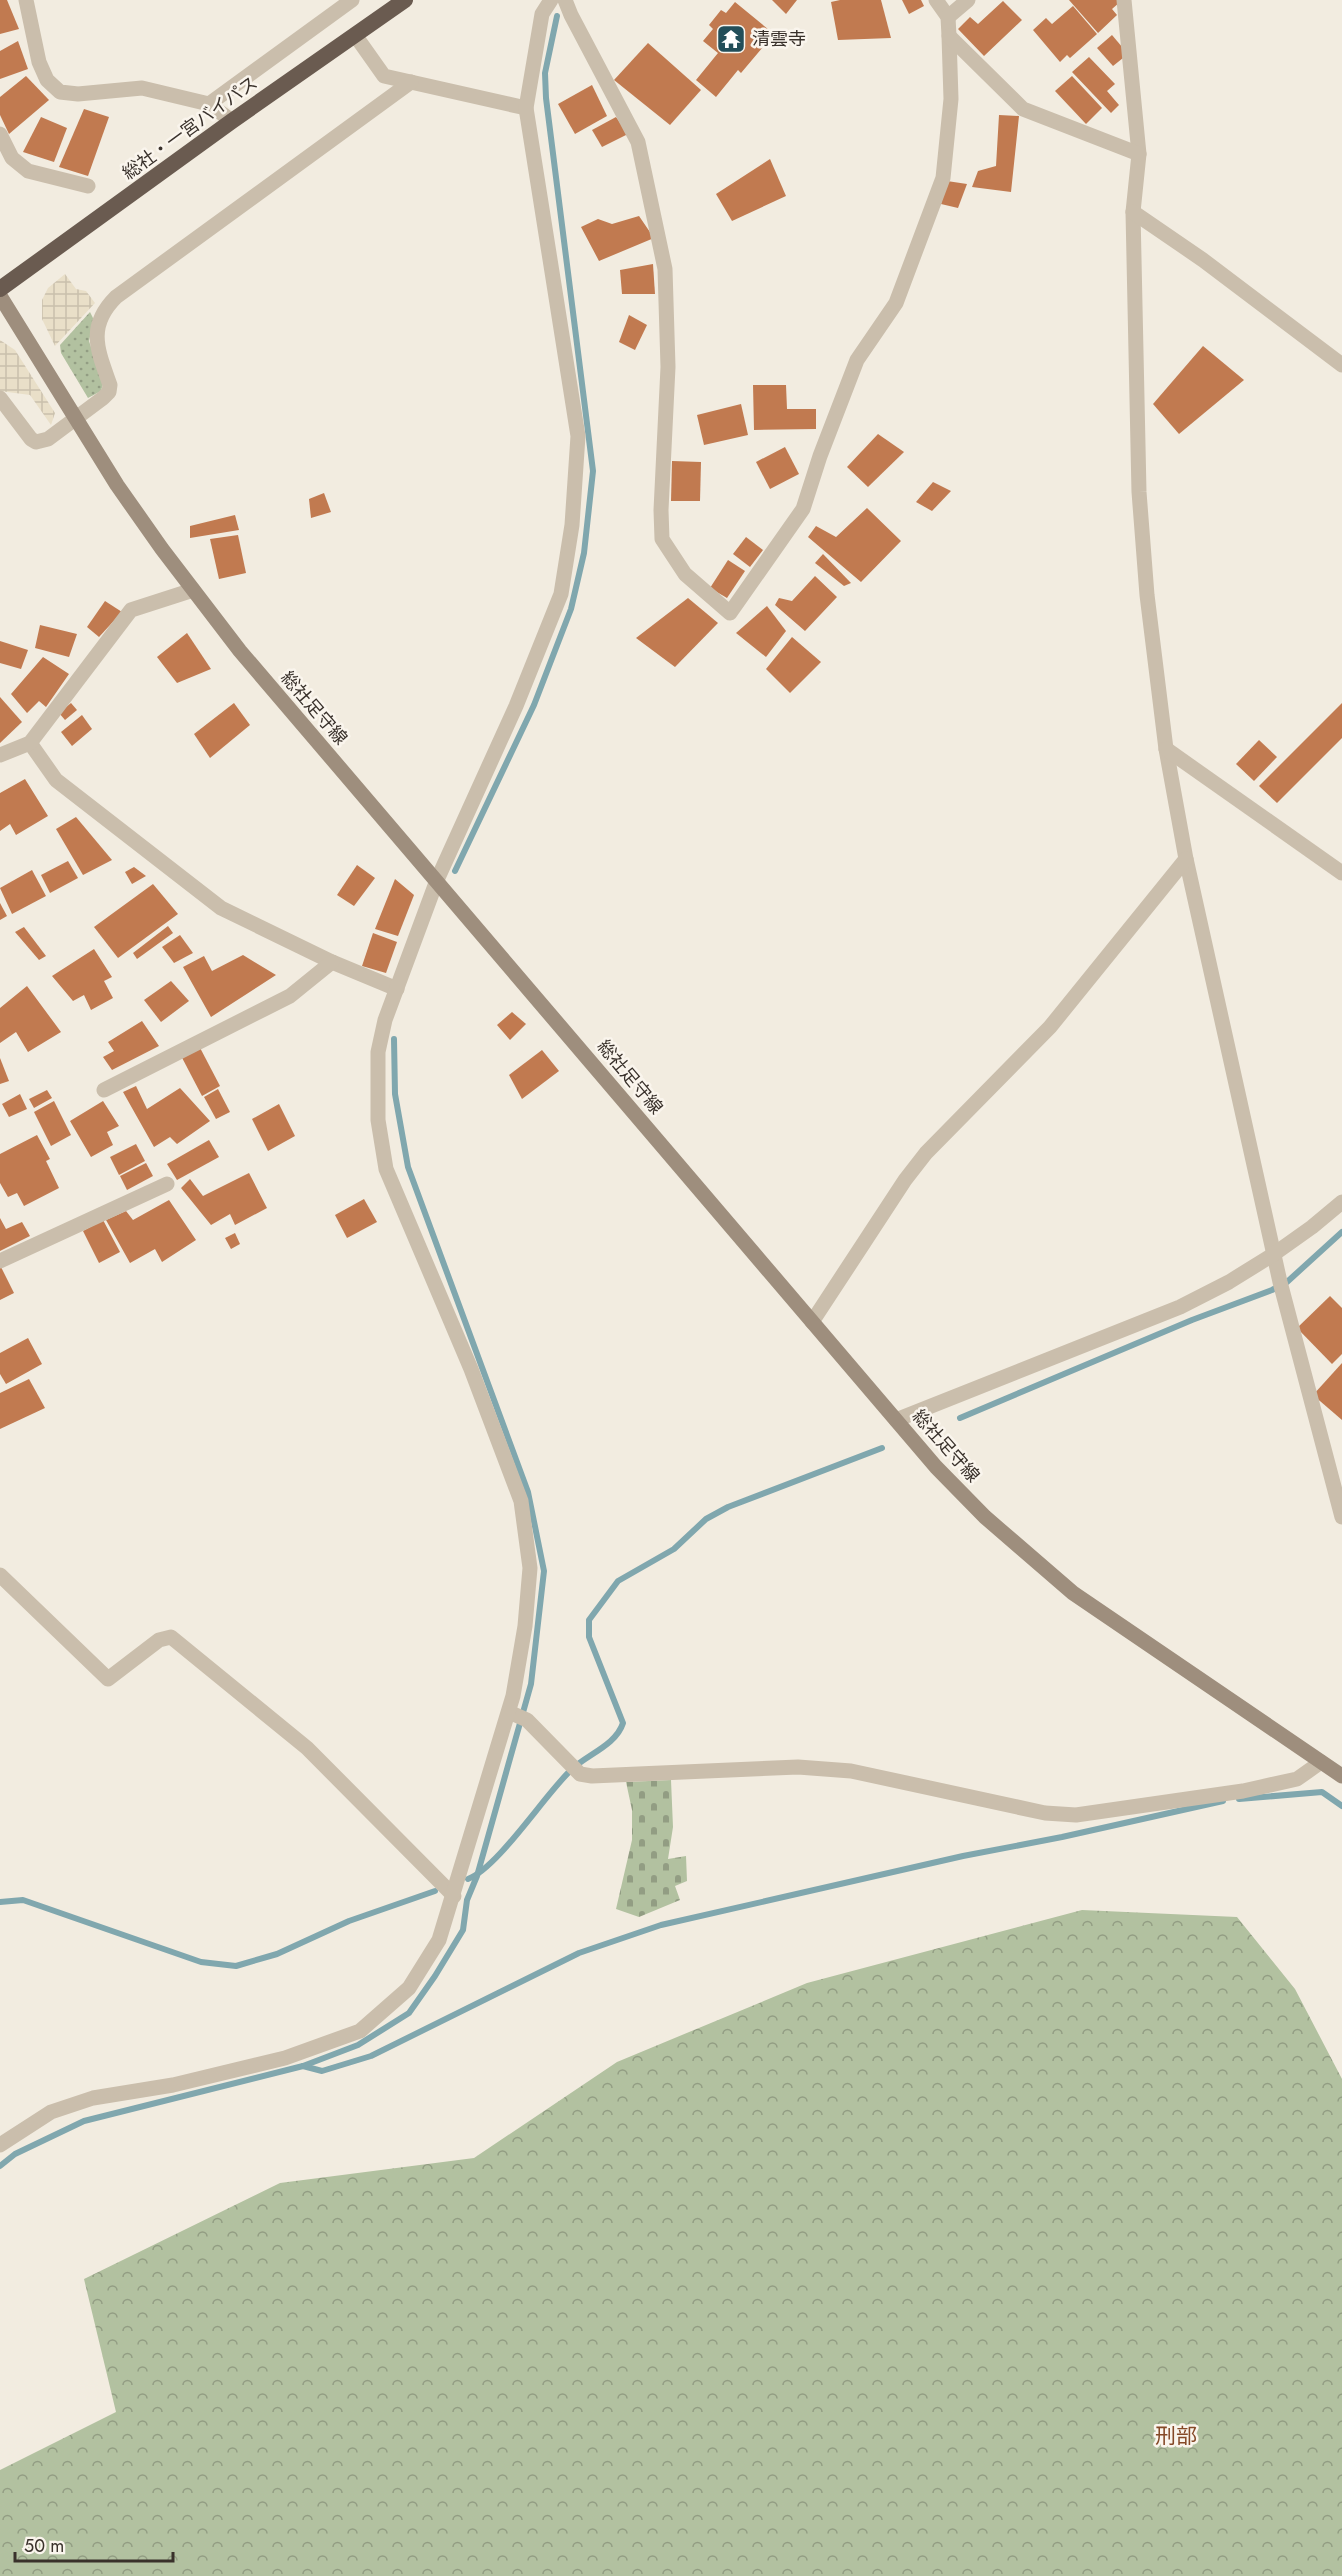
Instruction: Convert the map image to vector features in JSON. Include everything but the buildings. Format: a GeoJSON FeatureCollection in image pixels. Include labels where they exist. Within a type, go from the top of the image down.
{"type":"FeatureCollection","features":[{"type":"Feature","properties":{"kind":"highway","name":"総社・一宮バイパス"},"geometry":{"type":"LineString","coordinates":[[0,289],[232,121],[405,0]]}},
{"type":"Feature","properties":{"kind":"main road","name":"総社足守線"},"geometry":{"type":"LineString","coordinates":[[0,296],[117,485],[193,590],[254,668],[936,1467],[985,1517],[1045,1570],[1109,1619],[1342,1776]]}},
{"type":"Feature","properties":{"kind":"street"},"geometry":{"type":"LineString","coordinates":[[26,0],[39,62],[47,80],[60,92],[78,94],[142,88],[209,104],[232,121]]}},
{"type":"Feature","properties":{"kind":"street"},"geometry":{"type":"LineString","coordinates":[[209,104],[352,0]]}},
{"type":"Feature","properties":{"kind":"street"},"geometry":{"type":"LineString","coordinates":[[0,2145],[51,2112],[93,2098],[173,2085],[285,2058],[360,2031],[409,1988],[438,1940],[517,1716],[530,1568],[521,1501],[471,1369],[387,1169],[378,1120],[378,1052],[385,1020],[437,880],[516,706],[561,594],[572,525],[578,436],[526,108],[542,14],[551,0]]}},
{"type":"Feature","properties":{"kind":"street"},"geometry":{"type":"LineString","coordinates":[[565,0],[638,142],[665,269],[668,367],[661,510],[663,539],[685,574],[730,613],[803,509],[820,456],[857,360],[896,303],[943,178],[951,99],[949,36],[948,17],[936,0]]}},
{"type":"Feature","properties":{"kind":"street"},"geometry":{"type":"LineString","coordinates":[[948,17],[968,0]]}},
{"type":"Feature","properties":{"kind":"street"},"geometry":{"type":"LineString","coordinates":[[1124,0],[1139,154],[1133,212],[1139,492],[1147,595],[1166,749],[1186,859],[1274,1254],[1342,1516]]}},
{"type":"Feature","properties":{"kind":"street"},"geometry":{"type":"LineString","coordinates":[[355,35],[384,76],[526,108]]}},
{"type":"Feature","properties":{"kind":"street"},"geometry":{"type":"LineString","coordinates":[[949,36],[1023,110],[1139,154]]}},
{"type":"Feature","properties":{"kind":"street"},"geometry":{"type":"LineString","coordinates":[[0,398],[31,439],[36,442],[48,439],[75,419],[109,392],[110,385],[96,342],[105,308],[116,297],[411,82]]}},
{"type":"Feature","properties":{"kind":"street"},"geometry":{"type":"LineString","coordinates":[[0,134],[12,158],[28,171],[88,186]]}},
{"type":"Feature","properties":{"kind":"street"},"geometry":{"type":"LineString","coordinates":[[1133,212],[1203,260],[1342,364]]}},
{"type":"Feature","properties":{"kind":"street"},"geometry":{"type":"LineString","coordinates":[[0,755],[30,743],[130,610],[193,590]]}},
{"type":"Feature","properties":{"kind":"street"},"geometry":{"type":"LineString","coordinates":[[30,743],[56,780],[220,908],[332,962],[397,989]]}},
{"type":"Feature","properties":{"kind":"street"},"geometry":{"type":"LineString","coordinates":[[1166,749],[1342,873]]}},
{"type":"Feature","properties":{"kind":"street"},"geometry":{"type":"LineString","coordinates":[[812,1322],[905,1180],[926,1153],[1050,1027],[1186,859]]}},
{"type":"Feature","properties":{"kind":"street"},"geometry":{"type":"LineString","coordinates":[[104,1090],[290,996],[332,962]]}},
{"type":"Feature","properties":{"kind":"street"},"geometry":{"type":"LineString","coordinates":[[0,1261],[167,1184]]}},
{"type":"Feature","properties":{"kind":"street"},"geometry":{"type":"LineString","coordinates":[[896,1420],[1180,1306],[1229,1282],[1274,1254],[1342,1202]]}},
{"type":"Feature","properties":{"kind":"street"},"geometry":{"type":"LineString","coordinates":[[0,1575],[108,1678],[159,1640],[171,1637],[307,1748],[454,1896]]}},
{"type":"Feature","properties":{"kind":"street"},"geometry":{"type":"LineString","coordinates":[[517,1716],[580,1774],[592,1776],[798,1767],[851,1771],[1045,1813],[1076,1815],[1243,1791],[1297,1779],[1322,1762]]}},
{"type":"Feature","properties":{"kind":"green space"},"geometry":{"type":"Polygon","coordinates":[[[90,312],[94,320],[89,341],[103,384],[101,391],[88,398],[61,353],[60,345],[90,312]]]}},
{"type":"Feature","properties":{"kind":"green space"},"geometry":{"type":"Polygon","coordinates":[[[671,1780],[673,1827],[668,1859],[686,1856],[687,1881],[675,1886],[680,1900],[639,1917],[616,1909],[632,1840],[632,1810],[626,1782],[671,1780]]]}},
{"type":"Feature","properties":{"kind":"green space"},"geometry":{"type":"Polygon","coordinates":[[[1082,1910],[1237,1917],[1295,1989],[1342,2079],[1342,2576],[0,2576],[0,2470],[116,2412],[84,2279],[280,2183],[474,2158],[617,2062],[807,1983],[1082,1910]]]}},
{"type":"Feature","properties":{"kind":"shaded area"},"geometry":{"type":"Polygon","coordinates":[[[65,274],[76,289],[86,291],[95,303],[55,346],[42,319],[42,300],[48,288],[65,274]]]}},
{"type":"Feature","properties":{"kind":"shaded area"},"geometry":{"type":"Polygon","coordinates":[[[0,340],[15,350],[55,413],[51,425],[30,395],[0,391],[0,340]]]}},
{"type":"Feature","properties":{"kind":"waterway"},"geometry":{"type":"LineString","coordinates":[[455,871],[534,705],[571,609],[584,553],[593,471],[546,98],[545,73],[557,16]]}},
{"type":"Feature","properties":{"kind":"waterway"},"geometry":{"type":"LineString","coordinates":[[0,2166],[15,2154],[84,2121],[303,2066],[358,2045],[409,2013],[463,1930],[467,1900],[477,1876],[531,1684],[544,1571],[528,1492],[408,1167],[395,1094],[394,1039]]}},
{"type":"Feature","properties":{"kind":"waterway"},"geometry":{"type":"LineString","coordinates":[[960,1418],[1192,1320],[1272,1290],[1287,1282],[1342,1232]]}},
{"type":"Feature","properties":{"kind":"waterway"},"geometry":{"type":"LineString","coordinates":[[468,1879],[493,1861],[572,1769],[608,1743],[619,1731],[623,1723],[589,1637],[589,1620],[618,1581],[674,1549],[706,1519],[728,1507],[882,1448]]}},
{"type":"Feature","properties":{"kind":"waterway"},"geometry":{"type":"LineString","coordinates":[[1239,1799],[1322,1792],[1342,1806]]}},
{"type":"Feature","properties":{"kind":"waterway"},"geometry":{"type":"LineString","coordinates":[[303,2066],[322,2071],[371,2056],[579,1953],[661,1925],[963,1856],[1062,1837],[1223,1801]]}},
{"type":"Feature","properties":{"kind":"waterway"},"geometry":{"type":"LineString","coordinates":[[0,1902],[23,1900],[201,1962],[236,1966],[277,1954],[349,1921],[435,1891]]}},
{"type":"Feature","properties":{"kind":"place","name":"清雲寺"},"geometry":{"type":"Point","coordinates":[731,39]}},
{"type":"Feature","properties":{"kind":"district","name":"刑部"},"geometry":{"type":"Point","coordinates":[1176,2436]}}]}
